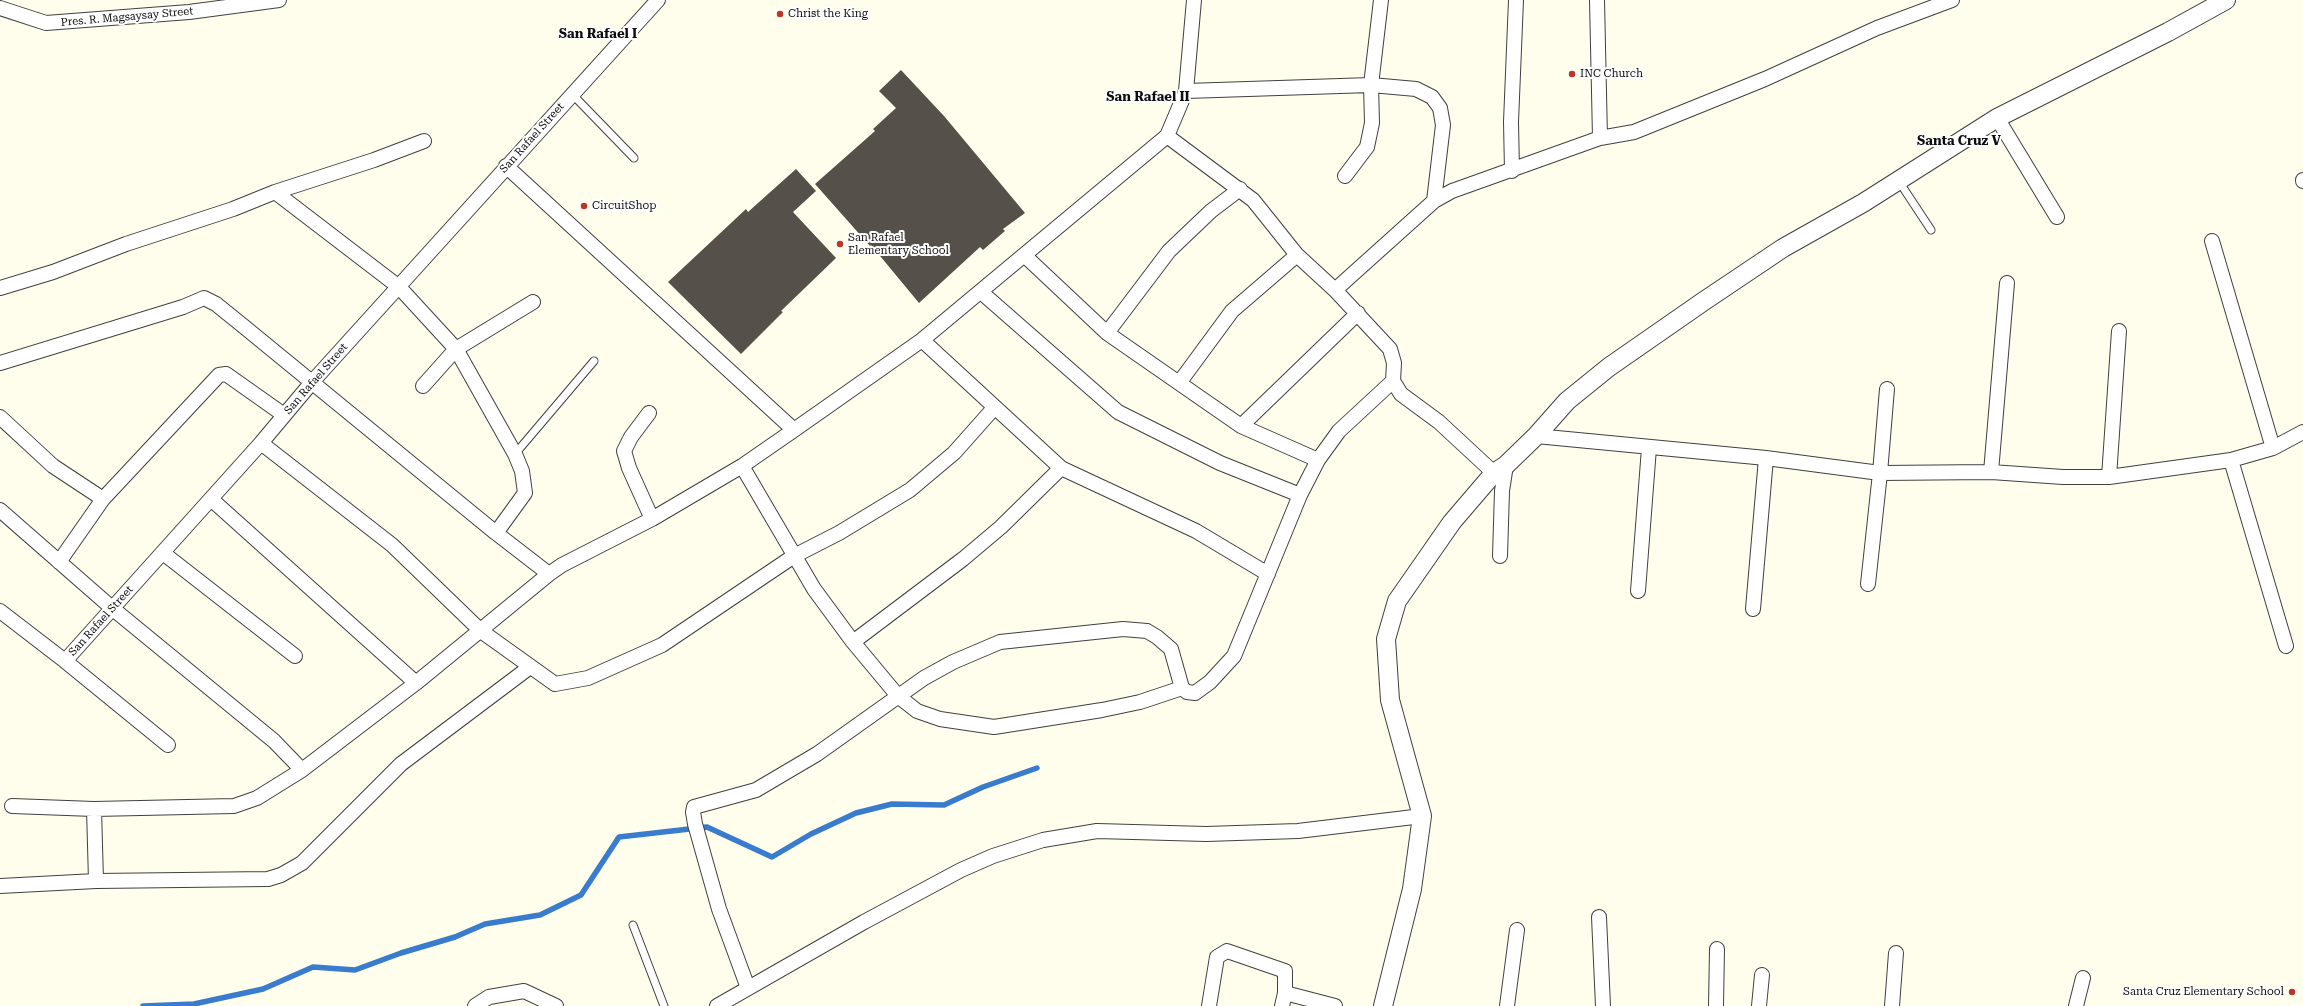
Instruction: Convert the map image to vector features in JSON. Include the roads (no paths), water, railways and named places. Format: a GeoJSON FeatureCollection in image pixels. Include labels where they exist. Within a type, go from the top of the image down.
{"type":"FeatureCollection","features":[{"type":"Feature","properties":{"kind":"street","name":"Pres. R. Magsaysay Street"},"geometry":{"type":"LineString","coordinates":[[0,8],[46,23],[189,12],[279,0]]}},
{"type":"Feature","properties":{"kind":"street","name":"San Rafael Street"},"geometry":{"type":"LineString","coordinates":[[168,745],[65,661],[164,553],[261,443],[313,381],[506,166],[658,0]]}},
{"type":"Feature","properties":{"kind":"street"},"geometry":{"type":"LineString","coordinates":[[12,806],[94,809],[234,806],[257,798],[302,770],[416,683],[549,574],[562,565],[652,519],[742,466],[922,340],[1167,136],[1186,91],[1194,0]]}},
{"type":"Feature","properties":{"kind":"street"},"geometry":{"type":"LineString","coordinates":[[1344,176],[1367,147],[1372,123],[1371,84],[1382,0]]}},
{"type":"Feature","properties":{"kind":"street"},"geometry":{"type":"LineString","coordinates":[[1512,171],[1511,122],[1516,0]]}},
{"type":"Feature","properties":{"kind":"street"},"geometry":{"type":"LineString","coordinates":[[1597,0],[1600,138]]}},
{"type":"Feature","properties":{"kind":"street"},"geometry":{"type":"LineString","coordinates":[[1336,290],[1434,201],[1452,192],[1600,138],[1634,132],[1764,79],[1877,28],[1952,0]]}},
{"type":"Feature","properties":{"kind":"street"},"geometry":{"type":"LineString","coordinates":[[1383,1006],[1412,889],[1422,816],[1390,700],[1386,639],[1398,601],[1452,522],[1500,469],[1536,436],[1567,401],[1609,367],[1783,248],[1863,204],[1898,180],[1997,118],[2168,32],[2226,0]]}},
{"type":"Feature","properties":{"kind":"street"},"geometry":{"type":"LineString","coordinates":[[1186,91],[1371,84],[1416,89],[1432,97],[1440,108],[1443,125],[1434,201]]}},
{"type":"Feature","properties":{"kind":"street"},"geometry":{"type":"LineString","coordinates":[[1997,118],[2057,217]]}},
{"type":"Feature","properties":{"kind":"street"},"geometry":{"type":"LineString","coordinates":[[1167,136],[1253,200],[1297,255],[1336,290],[1358,313],[1390,349],[1394,363],[1393,381],[1401,394],[1500,469],[1502,491],[1500,556]]}},
{"type":"Feature","properties":{"kind":"street"},"geometry":{"type":"LineString","coordinates":[[0,288],[53,272],[126,244],[233,209],[275,192],[374,160],[424,141]]}},
{"type":"Feature","properties":{"kind":"street"},"geometry":{"type":"LineString","coordinates":[[506,166],[794,430]]}},
{"type":"Feature","properties":{"kind":"street"},"geometry":{"type":"LineString","coordinates":[[1107,333],[1169,251],[1211,211],[1240,189]]}},
{"type":"Feature","properties":{"kind":"street"},"geometry":{"type":"LineString","coordinates":[[275,192],[399,286],[456,349],[515,454],[522,471],[524,493],[496,533]]}},
{"type":"Feature","properties":{"kind":"street"},"geometry":{"type":"LineString","coordinates":[[2212,240],[2273,448]]}},
{"type":"Feature","properties":{"kind":"street"},"geometry":{"type":"LineString","coordinates":[[1024,255],[1107,333],[1241,426],[1318,460]]}},
{"type":"Feature","properties":{"kind":"street"},"geometry":{"type":"LineString","coordinates":[[1179,383],[1232,311],[1297,255]]}},
{"type":"Feature","properties":{"kind":"street"},"geometry":{"type":"LineString","coordinates":[[1991,472],[2007,283]]}},
{"type":"Feature","properties":{"kind":"street"},"geometry":{"type":"LineString","coordinates":[[981,292],[1048,353],[1118,412],[1220,463],[1300,495]]}},
{"type":"Feature","properties":{"kind":"street"},"geometry":{"type":"LineString","coordinates":[[0,363],[183,307],[204,298],[216,304],[313,381],[496,533],[549,574]]}},
{"type":"Feature","properties":{"kind":"street"},"geometry":{"type":"LineString","coordinates":[[422,386],[456,349],[533,302]]}},
{"type":"Feature","properties":{"kind":"street"},"geometry":{"type":"LineString","coordinates":[[1241,426],[1358,313]]}},
{"type":"Feature","properties":{"kind":"street"},"geometry":{"type":"LineString","coordinates":[[2109,478],[2120,331]]}},
{"type":"Feature","properties":{"kind":"street"},"geometry":{"type":"LineString","coordinates":[[922,340],[994,408],[1061,468],[1196,531],[1268,574]]}},
{"type":"Feature","properties":{"kind":"street"},"geometry":{"type":"LineString","coordinates":[[60,562],[103,499],[219,375],[226,374],[284,415]]}},
{"type":"Feature","properties":{"kind":"street"},"geometry":{"type":"LineString","coordinates":[[748,988],[719,909],[705,854],[692,812],[694,807],[756,790],[817,754],[924,678],[953,662],[1000,642],[1123,630],[1147,632],[1157,637],[1171,649],[1182,688],[1187,692],[1195,693],[1210,682],[1234,656],[1300,495],[1318,460],[1339,431],[1393,381]]}},
{"type":"Feature","properties":{"kind":"street"},"geometry":{"type":"LineString","coordinates":[[1868,584],[1887,389]]}},
{"type":"Feature","properties":{"kind":"street"},"geometry":{"type":"LineString","coordinates":[[261,443],[392,545],[481,631],[555,684],[588,678],[662,645],[794,556],[839,533],[910,490],[954,453],[994,408]]}},
{"type":"Feature","properties":{"kind":"street"},"geometry":{"type":"LineString","coordinates":[[650,413],[632,437],[624,451],[629,468],[652,519]]}},
{"type":"Feature","properties":{"kind":"street"},"geometry":{"type":"LineString","coordinates":[[0,417],[53,466],[103,499]]}},
{"type":"Feature","properties":{"kind":"street"},"geometry":{"type":"LineString","coordinates":[[1536,436],[1766,458],[1880,473],[1991,472],[2064,477],[2109,478],[2231,460],[2273,448],[2303,432]]}},
{"type":"Feature","properties":{"kind":"street"},"geometry":{"type":"LineString","coordinates":[[1638,591],[1649,448]]}},
{"type":"Feature","properties":{"kind":"street"},"geometry":{"type":"LineString","coordinates":[[1753,609],[1766,458]]}},
{"type":"Feature","properties":{"kind":"street"},"geometry":{"type":"LineString","coordinates":[[2231,460],[2286,646]]}},
{"type":"Feature","properties":{"kind":"street"},"geometry":{"type":"LineString","coordinates":[[742,466],[814,589],[853,642],[898,696],[917,711],[940,719],[994,727],[1102,710],[1140,702],[1182,688]]}},
{"type":"Feature","properties":{"kind":"street"},"geometry":{"type":"LineString","coordinates":[[853,642],[969,555],[1001,528],[1061,468]]}},
{"type":"Feature","properties":{"kind":"street"},"geometry":{"type":"LineString","coordinates":[[211,499],[416,683]]}},
{"type":"Feature","properties":{"kind":"street"},"geometry":{"type":"LineString","coordinates":[[0,510],[112,608],[274,740],[302,770]]}},
{"type":"Feature","properties":{"kind":"street"},"geometry":{"type":"LineString","coordinates":[[164,553],[296,656]]}},
{"type":"Feature","properties":{"kind":"street"},"geometry":{"type":"LineString","coordinates":[[0,612],[65,661]]}},
{"type":"Feature","properties":{"kind":"street"},"geometry":{"type":"LineString","coordinates":[[0,886],[96,881],[268,879],[281,875],[302,863],[401,764],[530,667]]}},
{"type":"Feature","properties":{"kind":"street"},"geometry":{"type":"LineString","coordinates":[[94,809],[96,881]]}},
{"type":"Feature","properties":{"kind":"street"},"geometry":{"type":"LineString","coordinates":[[717,1006],[864,922],[961,870],[993,856],[1043,840],[1097,831],[1206,834],[1298,831],[1422,816]]}},
{"type":"Feature","properties":{"kind":"street"},"geometry":{"type":"LineString","coordinates":[[1599,917],[1603,1006]]}},
{"type":"Feature","properties":{"kind":"street"},"geometry":{"type":"LineString","coordinates":[[1507,1006],[1517,930]]}},
{"type":"Feature","properties":{"kind":"street"},"geometry":{"type":"LineString","coordinates":[[1716,1006],[1717,950]]}},
{"type":"Feature","properties":{"kind":"street"},"geometry":{"type":"LineString","coordinates":[[1209,1006],[1217,957],[1227,951],[1285,971],[1283,999],[1335,1006]]}},
{"type":"Feature","properties":{"kind":"street"},"geometry":{"type":"LineString","coordinates":[[1892,1006],[1896,953]]}},
{"type":"Feature","properties":{"kind":"street"},"geometry":{"type":"LineString","coordinates":[[1759,1006],[1762,975]]}},
{"type":"Feature","properties":{"kind":"street"},"geometry":{"type":"LineString","coordinates":[[2076,1006],[2083,978]]}},
{"type":"Feature","properties":{"kind":"street"},"geometry":{"type":"LineString","coordinates":[[475,1006],[489,997],[524,991],[556,1006]]}},
{"type":"Feature","properties":{"kind":"lane"},"geometry":{"type":"LineString","coordinates":[[572,94],[634,158]]}},
{"type":"Feature","properties":{"kind":"lane"},"geometry":{"type":"LineString","coordinates":[[1898,180],[1931,230]]}},
{"type":"Feature","properties":{"kind":"lane"},"geometry":{"type":"LineString","coordinates":[[515,454],[594,361]]}},
{"type":"Feature","properties":{"kind":"lane"},"geometry":{"type":"LineString","coordinates":[[633,925],[664,1006]]}},
{"type":"Feature","properties":{"kind":"waterway"},"geometry":{"type":"LineString","coordinates":[[143,1006],[194,1004],[263,989],[313,967],[355,970],[401,953],[455,937],[485,924],[540,915],[581,895],[619,837],[707,827],[772,857],[811,834],[856,813],[892,804],[944,805],[983,787],[1037,768]]}},
{"type":"Feature","properties":{"kind":"place","name":"Christ the King"},"geometry":{"type":"Point","coordinates":[780,14]}},
{"type":"Feature","properties":{"kind":"place","name":"INC Church"},"geometry":{"type":"Point","coordinates":[1572,74]}},
{"type":"Feature","properties":{"kind":"place","name":"CircuitShop"},"geometry":{"type":"Point","coordinates":[584,206]}},
{"type":"Feature","properties":{"kind":"place","name":"San Rafael Elementary School"},"geometry":{"type":"Point","coordinates":[840,244]}},
{"type":"Feature","properties":{"kind":"place","name":"Santa Cruz Elementary School"},"geometry":{"type":"Point","coordinates":[2292,992]}},
{"type":"Feature","properties":{"kind":"district","name":"San Rafael I"},"geometry":{"type":"Point","coordinates":[598,34]}},
{"type":"Feature","properties":{"kind":"district","name":"San Rafael II"},"geometry":{"type":"Point","coordinates":[1148,97]}},
{"type":"Feature","properties":{"kind":"district","name":"Santa Cruz V"},"geometry":{"type":"Point","coordinates":[1959,141]}}]}
